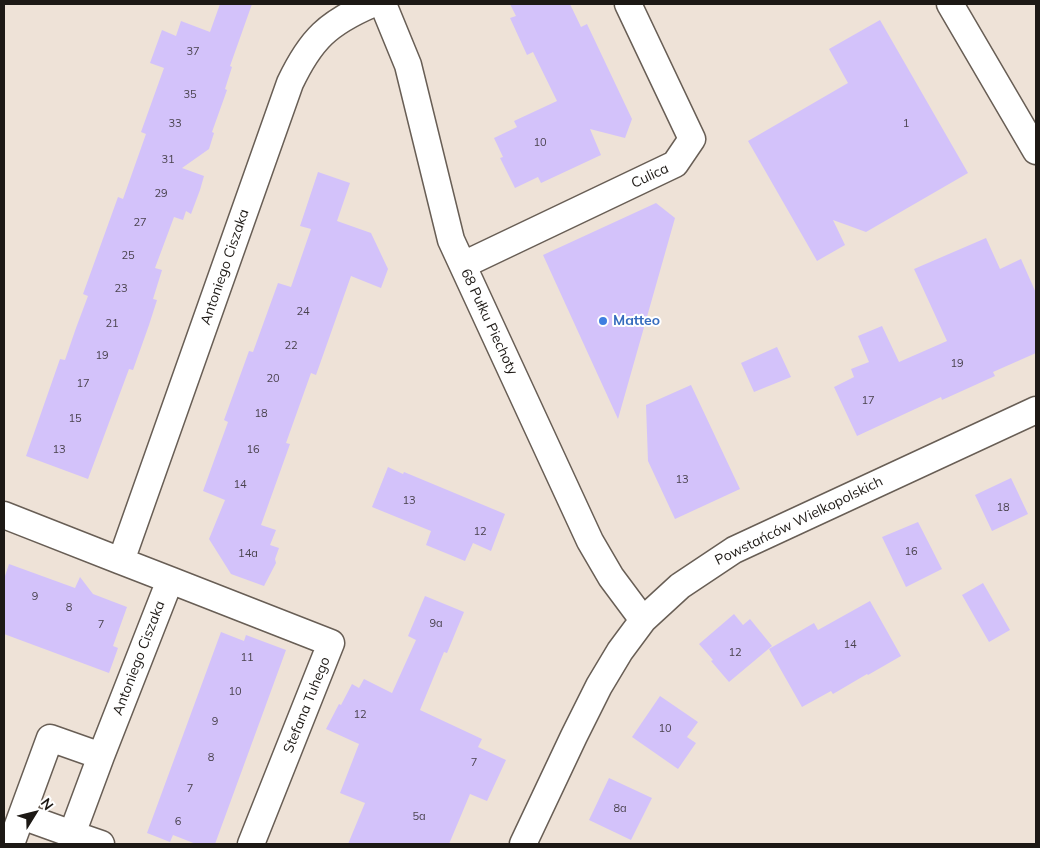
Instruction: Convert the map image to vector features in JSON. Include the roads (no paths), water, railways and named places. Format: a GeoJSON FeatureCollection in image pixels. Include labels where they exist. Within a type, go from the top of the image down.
{"type":"FeatureCollection","features":[{"type":"Feature","properties":{"kind":"street","name":"Antoniego Ciszaka"},"geometry":{"type":"LineString","coordinates":[[121,561],[290,83],[301,60],[312,44],[328,28],[372,4]]}},
{"type":"Feature","properties":{"kind":"street","name":"68 Pułku Piechoty"},"geometry":{"type":"LineString","coordinates":[[383,4],[408,65],[451,240],[590,541],[611,577],[643,620]]}},
{"type":"Feature","properties":{"kind":"street","name":"Culica"},"geometry":{"type":"LineString","coordinates":[[463,265],[675,164],[692,139],[628,4]]}},
{"type":"Feature","properties":{"kind":"street"},"geometry":{"type":"LineString","coordinates":[[950,4],[1036,151]]}},
{"type":"Feature","properties":{"kind":"street","name":"Powstańców Wielkopolskich"},"geometry":{"type":"LineString","coordinates":[[523,844],[599,686],[643,620],[680,586],[734,550],[1036,410]]}},
{"type":"Feature","properties":{"kind":"street"},"geometry":{"type":"LineString","coordinates":[[4,515],[170,580]]}},
{"type":"Feature","properties":{"kind":"street","name":"Antoniego Ciszaka"},"geometry":{"type":"LineString","coordinates":[[72,834],[170,580]]}},
{"type":"Feature","properties":{"kind":"street","name":"Stefana Tuhego"},"geometry":{"type":"LineString","coordinates":[[170,580],[331,643],[251,844]]}},
{"type":"Feature","properties":{"kind":"street"},"geometry":{"type":"LineString","coordinates":[[11,844],[50,738],[101,756]]}},
{"type":"Feature","properties":{"kind":"street"},"geometry":{"type":"LineString","coordinates":[[22,816],[102,844]]}},
{"type":"Feature","properties":{"kind":"place","name":"Matteo"},"geometry":{"type":"Point","coordinates":[603,321]}}]}
